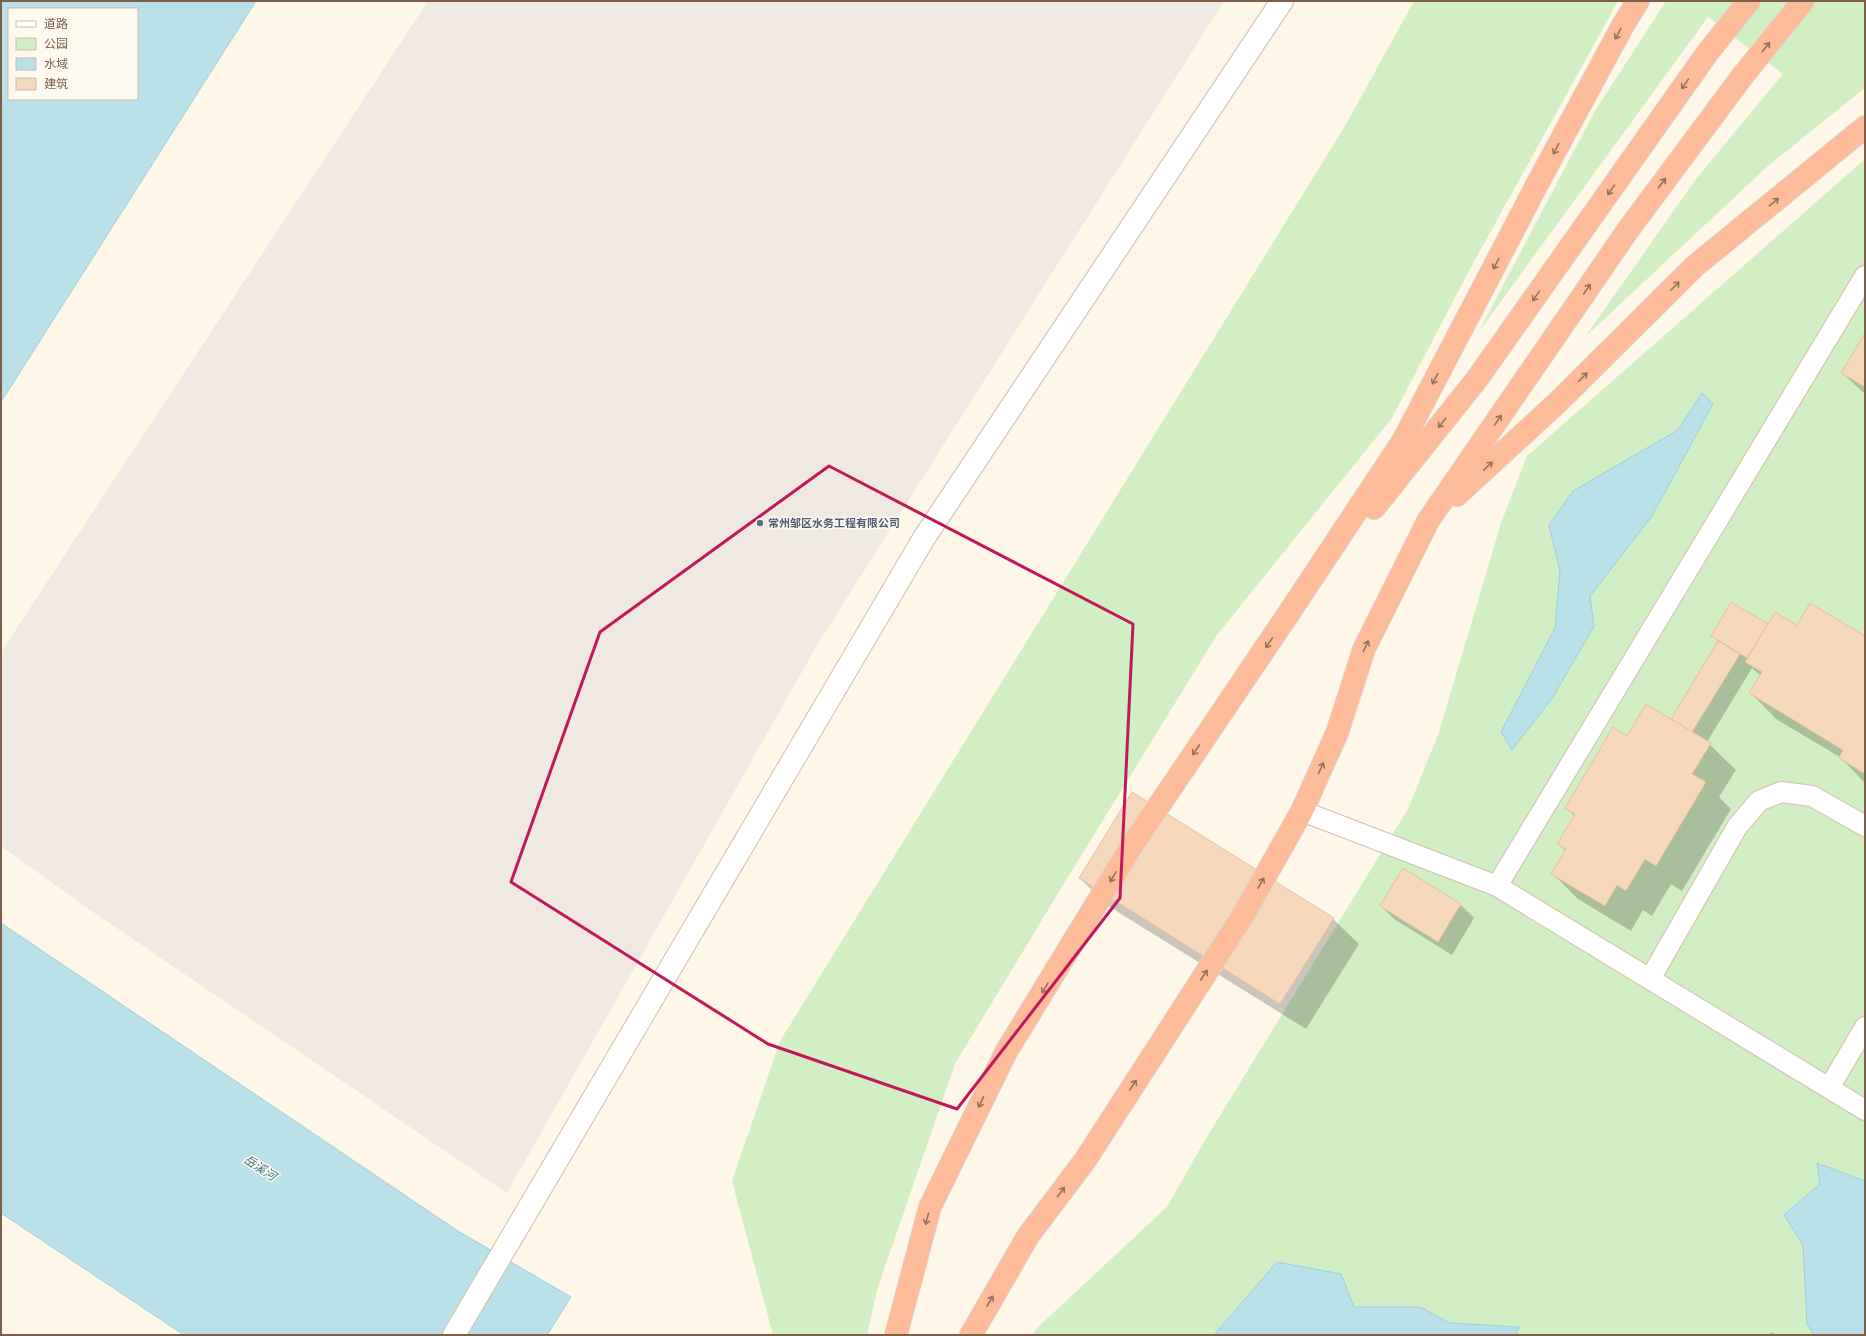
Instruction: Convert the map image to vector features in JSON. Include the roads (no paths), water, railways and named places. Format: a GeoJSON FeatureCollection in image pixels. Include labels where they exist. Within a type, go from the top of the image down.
{"type":"FeatureCollection","features":[{"type":"Feature","properties":{"kind":"highway"},"geometry":{"type":"LineString","coordinates":[[896,1335],[930,1207],[1006,1052],[1133,844],[1291,610],[1403,440],[1540,179],[1622,27],[1638,1]]}},
{"type":"Feature","properties":{"kind":"highway"},"geometry":{"type":"LineString","coordinates":[[1291,610],[1477,379],[1708,52],[1749,1]]}},
{"type":"Feature","properties":{"kind":"highway"},"geometry":{"type":"LineString","coordinates":[[971,1335],[1028,1236],[1086,1159],[1242,916],[1302,811],[1337,733],[1364,649],[1428,521],[1628,230],[1741,78],[1803,1]]}},
{"type":"Feature","properties":{"kind":"highway"},"geometry":{"type":"LineString","coordinates":[[1428,521],[1558,402],[1695,266],[1865,127]]}},
{"type":"Feature","properties":{"kind":"street"},"geometry":{"type":"LineString","coordinates":[[454,1335],[924,538],[1282,1]]}},
{"type":"Feature","properties":{"kind":"lane"},"geometry":{"type":"LineString","coordinates":[[1497,886],[1865,276]]}},
{"type":"Feature","properties":{"kind":"lane"},"geometry":{"type":"LineString","coordinates":[[1650,979],[1737,827],[1760,801],[1781,792],[1812,796],[1865,826]]}},
{"type":"Feature","properties":{"kind":"lane"},"geometry":{"type":"LineString","coordinates":[[1302,811],[1497,886],[1865,1110]]}},
{"type":"Feature","properties":{"kind":"lane"},"geometry":{"type":"LineString","coordinates":[[1829,1088],[1865,1027]]}},
{"type":"Feature","properties":{"kind":"water"},"geometry":{"type":"Polygon","coordinates":[[[1,1],[256,1],[1,402],[1,1]]]}},
{"type":"Feature","properties":{"kind":"water"},"geometry":{"type":"Polygon","coordinates":[[[1702,393],[1713,404],[1652,516],[1590,596],[1594,626],[1553,697],[1512,750],[1501,732],[1555,628],[1560,571],[1549,525],[1573,491],[1678,430],[1702,393]]]}},
{"type":"Feature","properties":{"kind":"water","name":"岳溪河"},"geometry":{"type":"Polygon","coordinates":[[[1,923],[458,1231],[571,1297],[547,1335],[184,1335],[1,1213],[1,923]]]}},
{"type":"Feature","properties":{"kind":"water"},"geometry":{"type":"Polygon","coordinates":[[[1817,1163],[1865,1181],[1865,1197],[1863,1200],[1865,1201],[1865,1335],[1814,1335],[1807,1324],[1803,1245],[1784,1215],[1820,1184],[1817,1163]]]}},
{"type":"Feature","properties":{"kind":"water"},"geometry":{"type":"Polygon","coordinates":[[[1277,1262],[1341,1274],[1354,1307],[1420,1307],[1450,1323],[1519,1327],[1516,1335],[1214,1335],[1277,1262]]]}},
{"type":"Feature","properties":{"kind":"place","name":"常州邹区水务工程有限公司"},"geometry":{"type":"Point","coordinates":[760,523]}}]}
